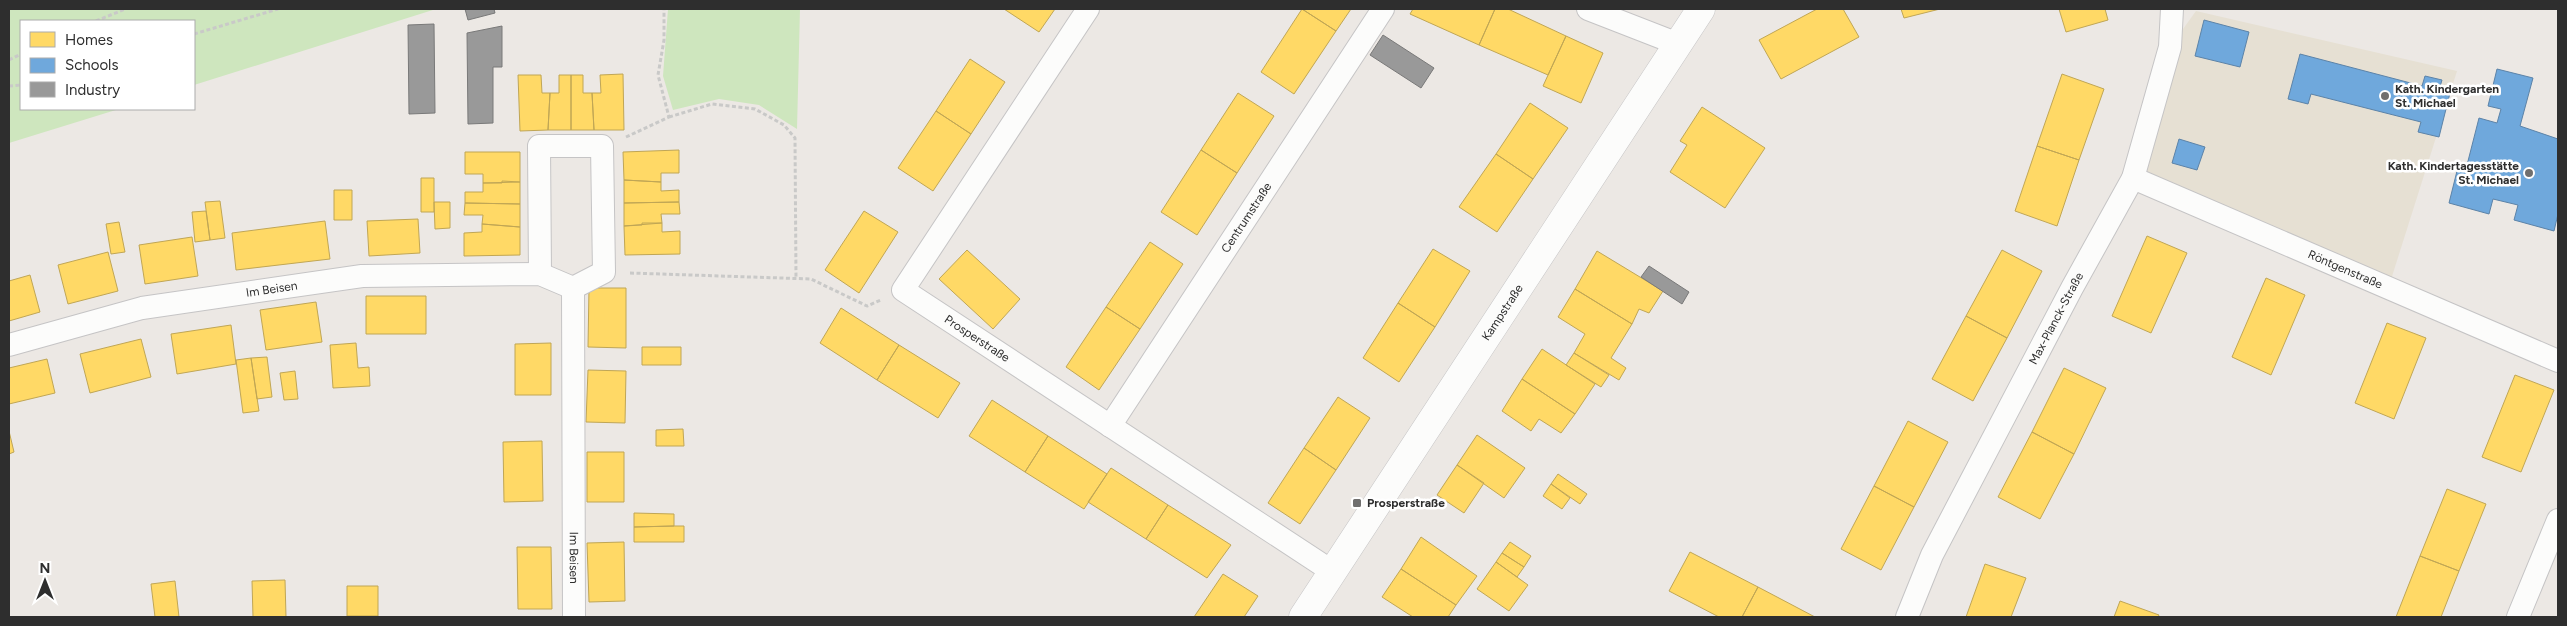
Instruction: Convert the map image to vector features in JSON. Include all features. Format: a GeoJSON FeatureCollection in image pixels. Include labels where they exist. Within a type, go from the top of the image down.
{"type":"FeatureCollection","features":[{"type":"Feature","properties":{"kind":"street"},"geometry":{"type":"LineString","coordinates":[[903,290],[1088,9]]}},
{"type":"Feature","properties":{"kind":"street","name":"Centrumstraße"},"geometry":{"type":"LineString","coordinates":[[1110,426],[1383,9]]}},
{"type":"Feature","properties":{"kind":"street"},"geometry":{"type":"LineString","coordinates":[[1588,9],[1678,44]]}},
{"type":"Feature","properties":{"kind":"street","name":"Kampstraße"},"geometry":{"type":"LineString","coordinates":[[1303,617],[1701,9]]}},
{"type":"Feature","properties":{"kind":"street","name":"Max-Planck-Straße"},"geometry":{"type":"LineString","coordinates":[[1907,617],[1932,555],[2067,297],[2133,178],[2170,47],[2172,9]]}},
{"type":"Feature","properties":{"kind":"street"},"geometry":{"type":"LineString","coordinates":[[540,274],[539,146],[602,146],[604,272],[573,288]]}},
{"type":"Feature","properties":{"kind":"street","name":"Röntgenstraße"},"geometry":{"type":"LineString","coordinates":[[2133,178],[2558,361]]}},
{"type":"Feature","properties":{"kind":"street","name":"Im Beisen"},"geometry":{"type":"LineString","coordinates":[[9,346],[142,308],[362,276],[540,274],[573,288],[574,617]]}},
{"type":"Feature","properties":{"kind":"street","name":"Prosperstraße"},"geometry":{"type":"LineString","coordinates":[[903,290],[1333,572]]}},
{"type":"Feature","properties":{"kind":"street"},"geometry":{"type":"LineString","coordinates":[[2518,617],[2558,520]]}},
{"type":"Feature","properties":{"kind":"path"},"geometry":{"type":"LineString","coordinates":[[98,20],[125,9]]}},
{"type":"Feature","properties":{"kind":"path"},"geometry":{"type":"LineString","coordinates":[[195,34],[278,9]]}},
{"type":"Feature","properties":{"kind":"path"},"geometry":{"type":"LineString","coordinates":[[664,9],[664,40],[658,75],[669,117]]}},
{"type":"Feature","properties":{"kind":"path"},"geometry":{"type":"LineString","coordinates":[[602,146],[669,117],[712,104],[754,109],[784,125],[795,138],[796,278]]}},
{"type":"Feature","properties":{"kind":"path"},"geometry":{"type":"LineString","coordinates":[[604,272],[796,278],[811,280],[867,306],[903,290]]}},
{"type":"Feature","properties":{"kind":"shaded area"},"geometry":{"type":"Polygon","coordinates":[[[2196,11],[2457,71],[2388,289],[2133,178],[2170,47],[2196,11]]]}},
{"type":"Feature","properties":{"kind":"green space"},"geometry":{"type":"Polygon","coordinates":[[[9,9],[436,9],[195,85],[195,20],[20,20],[20,110],[116,110],[9,143],[9,9]]]}},
{"type":"Feature","properties":{"kind":"green space"},"geometry":{"type":"Polygon","coordinates":[[[668,9],[800,9],[797,129],[759,105],[719,99],[673,110],[663,76],[668,9]]]}},
{"type":"Feature","properties":{"kind":"building: Homes"},"geometry":{"type":"Polygon","coordinates":[[[1004,9],[1055,9],[1039,32],[1004,9]]]}},
{"type":"Feature","properties":{"kind":"building: Homes"},"geometry":{"type":"Polygon","coordinates":[[[1302,9],[1336,31],[1294,94],[1261,72],[1302,9]]]}},
{"type":"Feature","properties":{"kind":"building: Homes"},"geometry":{"type":"Polygon","coordinates":[[[1302,9],[1351,9],[1336,31],[1302,9]]]}},
{"type":"Feature","properties":{"kind":"building: Homes"},"geometry":{"type":"Polygon","coordinates":[[[1413,9],[1495,9],[1479,45],[1410,14],[1413,9]]]}},
{"type":"Feature","properties":{"kind":"building: Homes"},"geometry":{"type":"Polygon","coordinates":[[[1495,9],[1508,9],[1566,36],[1548,75],[1479,45],[1495,9]]]}},
{"type":"Feature","properties":{"kind":"building: Homes"},"geometry":{"type":"Polygon","coordinates":[[[1817,9],[1843,9],[1859,37],[1781,79],[1759,40],[1817,9]]]}},
{"type":"Feature","properties":{"kind":"building: Homes"},"geometry":{"type":"Polygon","coordinates":[[[1901,9],[1940,9],[1904,18],[1901,9]]]}},
{"type":"Feature","properties":{"kind":"building: Homes"},"geometry":{"type":"Polygon","coordinates":[[[2059,9],[2105,9],[2108,20],[2066,32],[2059,9]]]}},
{"type":"Feature","properties":{"kind":"building: Homes"},"geometry":{"type":"Polygon","coordinates":[[[1566,36],[1603,53],[1581,103],[1543,86],[1566,36]]]}},
{"type":"Feature","properties":{"kind":"building: Homes"},"geometry":{"type":"Polygon","coordinates":[[[970,59],[1005,82],[971,134],[936,111],[970,59]]]}},
{"type":"Feature","properties":{"kind":"building: Homes"},"geometry":{"type":"Polygon","coordinates":[[[623,74],[624,130],[594,130],[592,93],[601,93],[600,75],[623,74]]]}},
{"type":"Feature","properties":{"kind":"building: Homes"},"geometry":{"type":"Polygon","coordinates":[[[2062,74],[2104,89],[2079,160],[2037,146],[2062,74]]]}},
{"type":"Feature","properties":{"kind":"building: Homes"},"geometry":{"type":"Polygon","coordinates":[[[518,75],[541,75],[542,93],[550,93],[548,130],[520,131],[518,75]]]}},
{"type":"Feature","properties":{"kind":"building: Homes"},"geometry":{"type":"Polygon","coordinates":[[[559,75],[571,75],[571,130],[548,130],[550,93],[559,93],[559,75]]]}},
{"type":"Feature","properties":{"kind":"building: Homes"},"geometry":{"type":"Polygon","coordinates":[[[571,75],[583,75],[583,93],[592,93],[594,130],[571,130],[571,75]]]}},
{"type":"Feature","properties":{"kind":"building: Homes"},"geometry":{"type":"Polygon","coordinates":[[[1238,93],[1274,116],[1237,173],[1201,150],[1238,93]]]}},
{"type":"Feature","properties":{"kind":"building: Homes"},"geometry":{"type":"Polygon","coordinates":[[[1530,103],[1568,128],[1533,179],[1496,154],[1530,103]]]}},
{"type":"Feature","properties":{"kind":"building: Homes"},"geometry":{"type":"Polygon","coordinates":[[[1702,107],[1765,148],[1725,208],[1670,172],[1687,145],[1680,141],[1702,107]]]}},
{"type":"Feature","properties":{"kind":"building: Homes"},"geometry":{"type":"Polygon","coordinates":[[[936,111],[971,134],[933,191],[898,168],[936,111]]]}},
{"type":"Feature","properties":{"kind":"building: Homes"},"geometry":{"type":"Polygon","coordinates":[[[2037,146],[2079,160],[2057,226],[2015,211],[2037,146]]]}},
{"type":"Feature","properties":{"kind":"building: Homes"},"geometry":{"type":"Polygon","coordinates":[[[679,150],[679,173],[661,173],[661,182],[624,180],[623,152],[679,150]]]}},
{"type":"Feature","properties":{"kind":"building: Homes"},"geometry":{"type":"Polygon","coordinates":[[[1201,150],[1237,173],[1197,235],[1161,212],[1201,150]]]}},
{"type":"Feature","properties":{"kind":"building: Homes"},"geometry":{"type":"Polygon","coordinates":[[[465,152],[520,152],[520,182],[483,183],[483,174],[465,174],[465,152]]]}},
{"type":"Feature","properties":{"kind":"building: Homes"},"geometry":{"type":"Polygon","coordinates":[[[1496,154],[1533,179],[1497,232],[1459,207],[1496,154]]]}},
{"type":"Feature","properties":{"kind":"building: Homes"},"geometry":{"type":"Polygon","coordinates":[[[421,178],[434,178],[434,212],[421,212],[421,178]]]}},
{"type":"Feature","properties":{"kind":"building: Homes"},"geometry":{"type":"Polygon","coordinates":[[[624,180],[661,182],[661,191],[679,190],[679,202],[624,203],[624,180]]]}},
{"type":"Feature","properties":{"kind":"building: Homes"},"geometry":{"type":"Polygon","coordinates":[[[502,181],[520,182],[520,204],[465,203],[465,192],[483,192],[483,183],[502,183],[502,181]]]}},
{"type":"Feature","properties":{"kind":"building: Homes"},"geometry":{"type":"Polygon","coordinates":[[[334,190],[352,190],[352,220],[334,220],[334,190]]]}},
{"type":"Feature","properties":{"kind":"building: Homes"},"geometry":{"type":"Polygon","coordinates":[[[220,201],[225,238],[210,240],[205,202],[220,201]]]}},
{"type":"Feature","properties":{"kind":"building: Homes"},"geometry":{"type":"Polygon","coordinates":[[[434,202],[450,202],[450,228],[435,229],[434,202]]]}},
{"type":"Feature","properties":{"kind":"building: Homes"},"geometry":{"type":"Polygon","coordinates":[[[679,202],[680,214],[661,214],[662,223],[624,226],[624,203],[679,202]]]}},
{"type":"Feature","properties":{"kind":"building: Homes"},"geometry":{"type":"Polygon","coordinates":[[[465,203],[520,204],[520,227],[482,224],[483,215],[464,215],[465,203]]]}},
{"type":"Feature","properties":{"kind":"building: Homes"},"geometry":{"type":"Polygon","coordinates":[[[206,211],[210,240],[195,242],[192,212],[206,211]]]}},
{"type":"Feature","properties":{"kind":"building: Homes"},"geometry":{"type":"Polygon","coordinates":[[[864,211],[898,232],[859,293],[825,270],[864,211]]]}},
{"type":"Feature","properties":{"kind":"building: Homes"},"geometry":{"type":"Polygon","coordinates":[[[418,219],[420,253],[369,256],[367,221],[418,219]]]}},
{"type":"Feature","properties":{"kind":"building: Homes"},"geometry":{"type":"Polygon","coordinates":[[[325,221],[330,259],[236,270],[232,233],[325,221]]]}},
{"type":"Feature","properties":{"kind":"building: Homes"},"geometry":{"type":"Polygon","coordinates":[[[119,222],[125,252],[111,254],[106,224],[119,222]]]}},
{"type":"Feature","properties":{"kind":"building: Homes"},"geometry":{"type":"Polygon","coordinates":[[[642,223],[662,223],[662,232],[680,231],[680,254],[625,255],[624,226],[642,225],[642,223]]]}},
{"type":"Feature","properties":{"kind":"building: Homes"},"geometry":{"type":"Polygon","coordinates":[[[482,224],[520,227],[520,255],[464,256],[464,233],[482,232],[482,224]]]}},
{"type":"Feature","properties":{"kind":"building: Homes"},"geometry":{"type":"Polygon","coordinates":[[[2147,236],[2187,253],[2151,333],[2112,316],[2147,236]]]}},
{"type":"Feature","properties":{"kind":"building: Homes"},"geometry":{"type":"Polygon","coordinates":[[[192,237],[198,276],[145,284],[139,245],[192,237]]]}},
{"type":"Feature","properties":{"kind":"building: Homes"},"geometry":{"type":"Polygon","coordinates":[[[1150,242],[1183,264],[1140,329],[1106,307],[1150,242]]]}},
{"type":"Feature","properties":{"kind":"building: Homes"},"geometry":{"type":"Polygon","coordinates":[[[1433,249],[1470,271],[1435,327],[1398,303],[1433,249]]]}},
{"type":"Feature","properties":{"kind":"building: Homes"},"geometry":{"type":"Polygon","coordinates":[[[967,250],[1020,299],[993,329],[939,279],[967,250]]]}},
{"type":"Feature","properties":{"kind":"building: Homes"},"geometry":{"type":"Polygon","coordinates":[[[2002,250],[2042,271],[2007,338],[1966,316],[2002,250]]]}},
{"type":"Feature","properties":{"kind":"building: Homes"},"geometry":{"type":"Polygon","coordinates":[[[1597,251],[1663,291],[1649,313],[1639,309],[1632,324],[1575,289],[1597,251]]]}},
{"type":"Feature","properties":{"kind":"building: Homes"},"geometry":{"type":"Polygon","coordinates":[[[108,252],[118,291],[68,304],[58,265],[108,252]]]}},
{"type":"Feature","properties":{"kind":"building: Homes"},"geometry":{"type":"Polygon","coordinates":[[[30,275],[40,312],[9,321],[9,281],[30,275]]]}},
{"type":"Feature","properties":{"kind":"building: Homes"},"geometry":{"type":"Polygon","coordinates":[[[2266,278],[2305,295],[2271,375],[2232,357],[2266,278]]]}},
{"type":"Feature","properties":{"kind":"building: Homes"},"geometry":{"type":"Polygon","coordinates":[[[589,288],[626,288],[626,348],[588,347],[589,288]]]}},
{"type":"Feature","properties":{"kind":"building: Homes"},"geometry":{"type":"Polygon","coordinates":[[[1575,289],[1632,324],[1611,358],[1626,368],[1619,380],[1574,353],[1585,334],[1558,317],[1575,289]]]}},
{"type":"Feature","properties":{"kind":"building: Homes"},"geometry":{"type":"Polygon","coordinates":[[[366,296],[426,296],[426,334],[366,334],[366,296]]]}},
{"type":"Feature","properties":{"kind":"building: Homes"},"geometry":{"type":"Polygon","coordinates":[[[316,302],[322,342],[266,350],[260,310],[316,302]]]}},
{"type":"Feature","properties":{"kind":"building: Homes"},"geometry":{"type":"Polygon","coordinates":[[[1398,303],[1435,327],[1399,382],[1363,358],[1398,303]]]}},
{"type":"Feature","properties":{"kind":"building: Homes"},"geometry":{"type":"Polygon","coordinates":[[[1106,307],[1140,329],[1099,390],[1066,367],[1106,307]]]}},
{"type":"Feature","properties":{"kind":"building: Homes"},"geometry":{"type":"Polygon","coordinates":[[[841,308],[899,345],[877,380],[820,343],[841,308]]]}},
{"type":"Feature","properties":{"kind":"building: Homes"},"geometry":{"type":"Polygon","coordinates":[[[1966,316],[2007,338],[1973,401],[1932,379],[1966,316]]]}},
{"type":"Feature","properties":{"kind":"building: Homes"},"geometry":{"type":"Polygon","coordinates":[[[2387,323],[2426,338],[2394,419],[2355,403],[2387,323]]]}},
{"type":"Feature","properties":{"kind":"building: Homes"},"geometry":{"type":"Polygon","coordinates":[[[231,325],[236,364],[177,374],[171,334],[231,325]]]}},
{"type":"Feature","properties":{"kind":"building: Homes"},"geometry":{"type":"Polygon","coordinates":[[[141,339],[151,377],[90,393],[80,354],[141,339]]]}},
{"type":"Feature","properties":{"kind":"building: Homes"},"geometry":{"type":"Polygon","coordinates":[[[356,343],[358,368],[369,367],[370,386],[333,388],[330,345],[356,343]]]}},
{"type":"Feature","properties":{"kind":"building: Homes"},"geometry":{"type":"Polygon","coordinates":[[[551,343],[551,395],[515,395],[515,344],[551,343]]]}},
{"type":"Feature","properties":{"kind":"building: Homes"},"geometry":{"type":"Polygon","coordinates":[[[899,345],[960,383],[938,418],[877,380],[899,345]]]}},
{"type":"Feature","properties":{"kind":"building: Homes"},"geometry":{"type":"Polygon","coordinates":[[[642,347],[681,347],[681,365],[642,365],[642,347]]]}},
{"type":"Feature","properties":{"kind":"building: Homes"},"geometry":{"type":"Polygon","coordinates":[[[1542,349],[1595,384],[1575,414],[1522,379],[1542,349]]]}},
{"type":"Feature","properties":{"kind":"building: Homes"},"geometry":{"type":"Polygon","coordinates":[[[1574,353],[1609,375],[1601,387],[1566,365],[1574,353]]]}},
{"type":"Feature","properties":{"kind":"building: Homes"},"geometry":{"type":"Polygon","coordinates":[[[267,357],[272,397],[257,399],[251,358],[267,357]]]}},
{"type":"Feature","properties":{"kind":"building: Homes"},"geometry":{"type":"Polygon","coordinates":[[[251,358],[259,411],[243,413],[236,360],[251,358]]]}},
{"type":"Feature","properties":{"kind":"building: Homes"},"geometry":{"type":"Polygon","coordinates":[[[47,359],[55,393],[9,404],[9,368],[47,359]]]}},
{"type":"Feature","properties":{"kind":"building: Homes"},"geometry":{"type":"Polygon","coordinates":[[[2064,368],[2106,388],[2074,454],[2032,432],[2064,368]]]}},
{"type":"Feature","properties":{"kind":"building: Homes"},"geometry":{"type":"Polygon","coordinates":[[[588,370],[626,371],[625,423],[586,422],[588,370]]]}},
{"type":"Feature","properties":{"kind":"building: Homes"},"geometry":{"type":"Polygon","coordinates":[[[295,371],[298,399],[284,400],[280,373],[295,371]]]}},
{"type":"Feature","properties":{"kind":"building: Homes"},"geometry":{"type":"Polygon","coordinates":[[[2515,375],[2554,390],[2521,472],[2482,457],[2515,375]]]}},
{"type":"Feature","properties":{"kind":"building: Homes"},"geometry":{"type":"Polygon","coordinates":[[[1522,379],[1575,414],[1561,433],[1539,419],[1531,431],[1502,411],[1522,379]]]}},
{"type":"Feature","properties":{"kind":"building: Homes"},"geometry":{"type":"Polygon","coordinates":[[[1338,397],[1370,418],[1336,470],[1304,448],[1338,397]]]}},
{"type":"Feature","properties":{"kind":"building: Homes"},"geometry":{"type":"Polygon","coordinates":[[[992,400],[1048,436],[1025,472],[969,436],[992,400]]]}},
{"type":"Feature","properties":{"kind":"building: Homes"},"geometry":{"type":"Polygon","coordinates":[[[1908,421],[1948,442],[1914,507],[1874,486],[1908,421]]]}},
{"type":"Feature","properties":{"kind":"building: Homes"},"geometry":{"type":"Polygon","coordinates":[[[683,429],[684,446],[656,446],[656,430],[683,429]]]}},
{"type":"Feature","properties":{"kind":"building: Homes"},"geometry":{"type":"Polygon","coordinates":[[[9,431],[14,452],[9,454],[9,431]]]}},
{"type":"Feature","properties":{"kind":"building: Homes"},"geometry":{"type":"Polygon","coordinates":[[[2032,432],[2074,454],[2040,519],[1998,497],[2032,432]]]}},
{"type":"Feature","properties":{"kind":"building: Homes"},"geometry":{"type":"Polygon","coordinates":[[[1477,435],[1525,468],[1504,498],[1457,465],[1477,435]]]}},
{"type":"Feature","properties":{"kind":"building: Homes"},"geometry":{"type":"Polygon","coordinates":[[[1048,436],[1107,474],[1084,509],[1025,472],[1048,436]]]}},
{"type":"Feature","properties":{"kind":"building: Homes"},"geometry":{"type":"Polygon","coordinates":[[[542,441],[543,501],[504,502],[503,442],[542,441]]]}},
{"type":"Feature","properties":{"kind":"building: Homes"},"geometry":{"type":"Polygon","coordinates":[[[1304,448],[1336,470],[1300,524],[1268,503],[1304,448]]]}},
{"type":"Feature","properties":{"kind":"building: Homes"},"geometry":{"type":"Polygon","coordinates":[[[587,452],[624,452],[624,502],[587,502],[587,452]]]}},
{"type":"Feature","properties":{"kind":"building: Homes"},"geometry":{"type":"Polygon","coordinates":[[[1457,465],[1484,483],[1464,513],[1437,495],[1457,465]]]}},
{"type":"Feature","properties":{"kind":"building: Homes"},"geometry":{"type":"Polygon","coordinates":[[[1111,468],[1168,505],[1146,539],[1088,502],[1111,468]]]}},
{"type":"Feature","properties":{"kind":"building: Homes"},"geometry":{"type":"Polygon","coordinates":[[[1558,474],[1587,494],[1580,504],[1551,484],[1558,474]]]}},
{"type":"Feature","properties":{"kind":"building: Homes"},"geometry":{"type":"Polygon","coordinates":[[[1551,484],[1570,498],[1562,509],[1543,496],[1551,484]]]}},
{"type":"Feature","properties":{"kind":"building: Homes"},"geometry":{"type":"Polygon","coordinates":[[[1874,486],[1914,507],[1881,570],[1841,549],[1874,486]]]}},
{"type":"Feature","properties":{"kind":"building: Homes"},"geometry":{"type":"Polygon","coordinates":[[[2447,489],[2486,504],[2459,571],[2420,556],[2447,489]]]}},
{"type":"Feature","properties":{"kind":"building: Homes"},"geometry":{"type":"Polygon","coordinates":[[[1168,505],[1231,545],[1207,578],[1146,539],[1168,505]]]}},
{"type":"Feature","properties":{"kind":"building: Homes"},"geometry":{"type":"Polygon","coordinates":[[[634,513],[674,514],[674,526],[634,527],[634,513]]]}},
{"type":"Feature","properties":{"kind":"building: Homes"},"geometry":{"type":"Polygon","coordinates":[[[684,526],[684,542],[634,542],[634,527],[684,526]]]}},
{"type":"Feature","properties":{"kind":"building: Homes"},"geometry":{"type":"Polygon","coordinates":[[[1421,537],[1477,576],[1456,605],[1401,569],[1421,537]]]}},
{"type":"Feature","properties":{"kind":"building: Homes"},"geometry":{"type":"Polygon","coordinates":[[[624,542],[625,601],[589,602],[587,543],[624,542]]]}},
{"type":"Feature","properties":{"kind":"building: Homes"},"geometry":{"type":"Polygon","coordinates":[[[1510,542],[1531,556],[1524,567],[1502,553],[1510,542]]]}},
{"type":"Feature","properties":{"kind":"building: Homes"},"geometry":{"type":"Polygon","coordinates":[[[517,547],[551,547],[552,609],[518,609],[517,547]]]}},
{"type":"Feature","properties":{"kind":"building: Homes"},"geometry":{"type":"Polygon","coordinates":[[[1690,552],[1758,587],[1742,617],[1719,617],[1669,591],[1690,552]]]}},
{"type":"Feature","properties":{"kind":"building: Homes"},"geometry":{"type":"Polygon","coordinates":[[[1502,553],[1524,567],[1517,577],[1496,562],[1502,553]]]}},
{"type":"Feature","properties":{"kind":"building: Homes"},"geometry":{"type":"Polygon","coordinates":[[[2420,556],[2459,571],[2441,617],[2396,617],[2420,556]]]}},
{"type":"Feature","properties":{"kind":"building: Homes"},"geometry":{"type":"Polygon","coordinates":[[[1496,562],[1528,585],[1509,611],[1477,589],[1496,562]]]}},
{"type":"Feature","properties":{"kind":"building: Homes"},"geometry":{"type":"Polygon","coordinates":[[[1985,564],[2026,578],[2011,617],[1966,617],[1985,564]]]}},
{"type":"Feature","properties":{"kind":"building: Homes"},"geometry":{"type":"Polygon","coordinates":[[[1401,569],[1456,605],[1448,617],[1413,617],[1382,597],[1401,569]]]}},
{"type":"Feature","properties":{"kind":"building: Homes"},"geometry":{"type":"Polygon","coordinates":[[[1223,574],[1258,596],[1244,617],[1194,617],[1223,574]]]}},
{"type":"Feature","properties":{"kind":"building: Homes"},"geometry":{"type":"Polygon","coordinates":[[[285,580],[286,617],[253,617],[252,581],[285,580]]]}},
{"type":"Feature","properties":{"kind":"building: Homes"},"geometry":{"type":"Polygon","coordinates":[[[175,581],[179,617],[155,617],[151,584],[175,581]]]}},
{"type":"Feature","properties":{"kind":"building: Homes"},"geometry":{"type":"Polygon","coordinates":[[[347,586],[378,586],[378,616],[347,616],[347,586]]]}},
{"type":"Feature","properties":{"kind":"building: Homes"},"geometry":{"type":"Polygon","coordinates":[[[1758,587],[1815,617],[1742,617],[1758,587]]]}},
{"type":"Feature","properties":{"kind":"building: Homes"},"geometry":{"type":"Polygon","coordinates":[[[2120,601],[2159,615],[2158,617],[2114,617],[2120,601]]]}},
{"type":"Feature","properties":{"kind":"building: Schools"},"geometry":{"type":"Polygon","coordinates":[[[2204,20],[2249,32],[2240,67],[2195,56],[2204,20]]]}},
{"type":"Feature","properties":{"kind":"building: Schools","name":"Kath. Kindergarten St. Michael"},"geometry":{"type":"Polygon","coordinates":[[[2300,54],[2422,86],[2425,76],[2442,80],[2439,90],[2450,93],[2439,137],[2418,132],[2421,122],[2311,94],[2308,104],[2288,99],[2300,54]]]}},
{"type":"Feature","properties":{"kind":"building: Schools"},"geometry":{"type":"Polygon","coordinates":[[[2497,69],[2533,78],[2520,126],[2558,139],[2558,214],[2554,231],[2514,220],[2518,205],[2493,199],[2489,214],[2449,203],[2459,163],[2467,165],[2479,118],[2497,123],[2501,109],[2488,106],[2497,69]]]}},
{"type":"Feature","properties":{"kind":"building: Schools"},"geometry":{"type":"Polygon","coordinates":[[[2179,139],[2205,147],[2197,170],[2172,163],[2179,139]]]}},
{"type":"Feature","properties":{"kind":"building: Industry"},"geometry":{"type":"Polygon","coordinates":[[[465,9],[494,9],[495,13],[468,20],[465,9]]]}},
{"type":"Feature","properties":{"kind":"building: Industry"},"geometry":{"type":"Polygon","coordinates":[[[434,24],[435,113],[409,114],[408,25],[434,24]]]}},
{"type":"Feature","properties":{"kind":"building: Industry"},"geometry":{"type":"Polygon","coordinates":[[[502,26],[502,67],[493,67],[493,123],[468,124],[467,33],[502,26]]]}},
{"type":"Feature","properties":{"kind":"building: Industry"},"geometry":{"type":"Polygon","coordinates":[[[1383,35],[1434,68],[1421,88],[1370,55],[1383,35]]]}},
{"type":"Feature","properties":{"kind":"building: Industry"},"geometry":{"type":"Polygon","coordinates":[[[1649,266],[1689,292],[1682,304],[1641,277],[1649,266]]]}},
{"type":"Feature","properties":{"kind":"place","name":"Kath. Kindergarten St. Michael"},"geometry":{"type":"Point","coordinates":[2385,96]}},
{"type":"Feature","properties":{"kind":"place","name":"Kath. Kindertagesstätte St. Michael"},"geometry":{"type":"Point","coordinates":[2529,173]}},
{"type":"Feature","properties":{"kind":"place","name":"Prosperstraße"},"geometry":{"type":"Point","coordinates":[1357,503]}}]}
